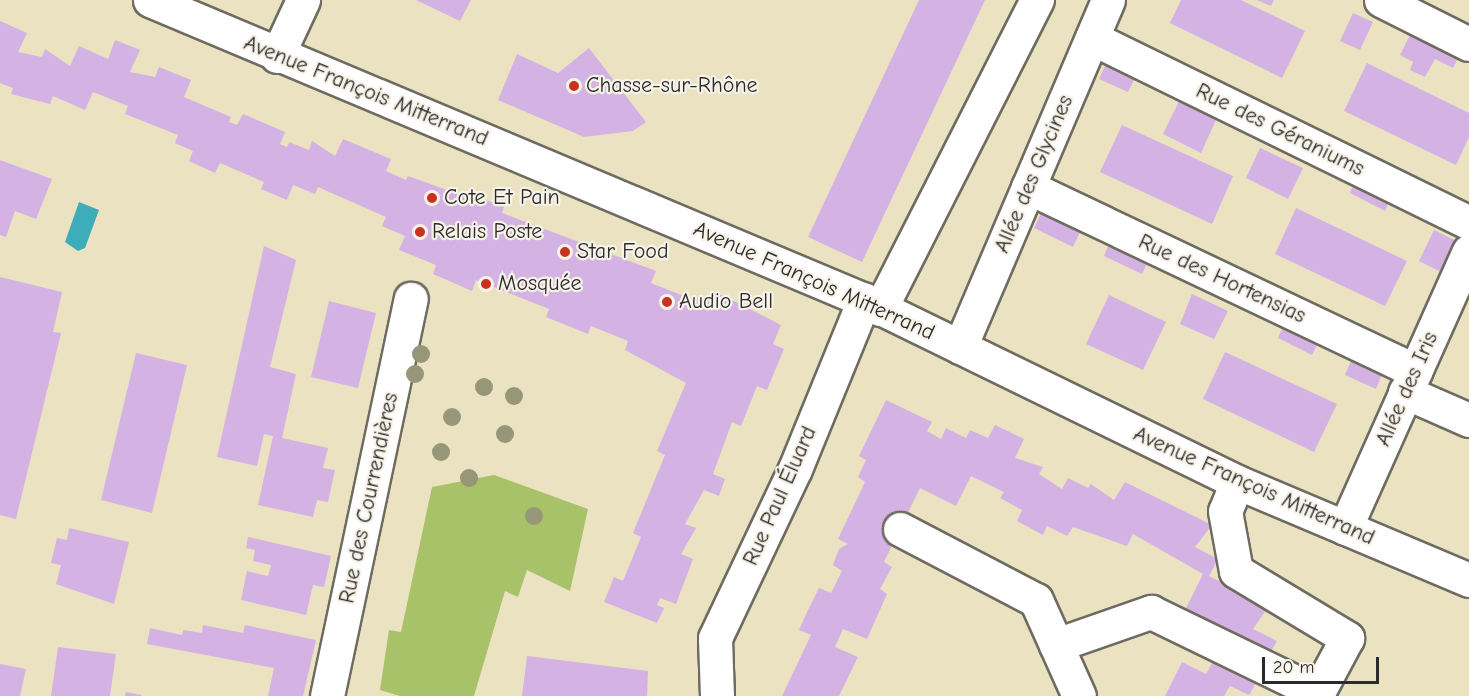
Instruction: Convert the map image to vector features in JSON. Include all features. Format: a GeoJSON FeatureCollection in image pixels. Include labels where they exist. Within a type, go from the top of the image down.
{"type":"FeatureCollection","features":[{"type":"Feature","properties":{"kind":"street","name":"Avenue François Mitterrand"},"geometry":{"type":"LineString","coordinates":[[150,0],[277,56],[872,304],[1237,482],[1469,580]]}},
{"type":"Feature","properties":{"kind":"street"},"geometry":{"type":"LineString","coordinates":[[277,56],[303,0]]}},
{"type":"Feature","properties":{"kind":"street","name":"Rue Paul Éluard"},"geometry":{"type":"LineString","coordinates":[[717,696],[715,638],[872,304],[1036,0]]}},
{"type":"Feature","properties":{"kind":"street","name":"Allée des Glycines"},"geometry":{"type":"LineString","coordinates":[[960,347],[1108,0]]}},
{"type":"Feature","properties":{"kind":"street"},"geometry":{"type":"LineString","coordinates":[[1381,0],[1469,44]]}},
{"type":"Feature","properties":{"kind":"street","name":"Rue des Géraniums"},"geometry":{"type":"LineString","coordinates":[[1092,38],[1469,223]]}},
{"type":"Feature","properties":{"kind":"street","name":"Rue des Hortensias"},"geometry":{"type":"LineString","coordinates":[[1028,187],[1410,382],[1469,420]]}},
{"type":"Feature","properties":{"kind":"street","name":"Allée des Iris"},"geometry":{"type":"LineString","coordinates":[[1345,528],[1469,251]]}},
{"type":"Feature","properties":{"kind":"street","name":"Rue des Courrendières"},"geometry":{"type":"LineString","coordinates":[[327,696],[411,299]]}},
{"type":"Feature","properties":{"kind":"street"},"geometry":{"type":"LineString","coordinates":[[1056,645],[1151,612],[1317,695],[1347,638],[1236,571],[1225,511],[1237,482]]}},
{"type":"Feature","properties":{"kind":"street"},"geometry":{"type":"LineString","coordinates":[[900,529],[1036,600],[1079,696]]}},
{"type":"Feature","properties":{"kind":"green space"},"geometry":{"type":"Polygon","coordinates":[[[494,475],[588,509],[570,591],[527,570],[518,597],[505,591],[474,696],[400,696],[380,690],[389,630],[401,632],[432,487],[494,475]]]}},
{"type":"Feature","properties":{"kind":"water"},"geometry":{"type":"Polygon","coordinates":[[[79,202],[99,210],[85,248],[78,251],[65,242],[79,202]]]}},
{"type":"Feature","properties":{"kind":"building"},"geometry":{"type":"Polygon","coordinates":[[[416,0],[471,0],[460,21],[416,0]]]}},
{"type":"Feature","properties":{"kind":"building"},"geometry":{"type":"Polygon","coordinates":[[[919,0],[985,0],[862,262],[808,237],[919,0]]]}},
{"type":"Feature","properties":{"kind":"building"},"geometry":{"type":"Polygon","coordinates":[[[1181,0],[1241,0],[1305,31],[1282,78],[1170,23],[1181,0]]]}},
{"type":"Feature","properties":{"kind":"building"},"geometry":{"type":"Polygon","coordinates":[[[1257,0],[1274,0],[1271,6],[1257,0]]]}},
{"type":"Feature","properties":{"kind":"building"},"geometry":{"type":"Polygon","coordinates":[[[1353,13],[1373,22],[1360,50],[1340,41],[1353,13]]]}},
{"type":"Feature","properties":{"kind":"building"},"geometry":{"type":"Polygon","coordinates":[[[0,21],[27,33],[18,52],[42,57],[45,49],[70,66],[79,46],[108,59],[115,40],[140,50],[130,72],[155,77],[159,67],[191,80],[184,97],[231,117],[229,122],[237,125],[243,114],[285,132],[280,144],[287,147],[289,142],[309,150],[312,141],[335,156],[343,139],[391,159],[386,171],[406,180],[408,176],[469,198],[471,194],[504,207],[502,213],[656,271],[651,283],[694,300],[695,296],[710,302],[714,291],[781,325],[773,344],[784,349],[767,390],[757,386],[741,426],[732,422],[713,474],[725,479],[719,496],[704,490],[685,524],[696,528],[681,554],[693,559],[676,604],[660,598],[657,605],[664,608],[657,623],[604,602],[614,577],[623,581],[641,537],[633,533],[665,455],[657,451],[686,383],[625,350],[628,341],[591,326],[588,334],[546,317],[549,309],[476,280],[472,291],[433,274],[436,265],[399,250],[405,236],[382,226],[386,217],[318,187],[315,194],[293,185],[287,200],[261,189],[264,182],[220,163],[215,173],[189,161],[193,151],[175,143],[178,135],[125,114],[128,106],[93,92],[85,110],[53,96],[50,104],[11,94],[13,88],[0,83],[0,21]]]}},
{"type":"Feature","properties":{"kind":"building"},"geometry":{"type":"Polygon","coordinates":[[[1414,27],[1462,50],[1453,68],[1435,59],[1425,77],[1410,70],[1413,62],[1400,55],[1414,27]]]}},
{"type":"Feature","properties":{"kind":"building"},"geometry":{"type":"Polygon","coordinates":[[[589,48],[646,122],[633,131],[584,137],[498,100],[517,54],[558,73],[589,48]]]}},
{"type":"Feature","properties":{"kind":"building"},"geometry":{"type":"Polygon","coordinates":[[[1107,61],[1137,74],[1128,92],[1099,79],[1107,61]]]}},
{"type":"Feature","properties":{"kind":"building"},"geometry":{"type":"Polygon","coordinates":[[[1367,63],[1469,113],[1469,137],[1456,165],[1344,111],[1367,63]]]}},
{"type":"Feature","properties":{"kind":"building"},"geometry":{"type":"Polygon","coordinates":[[[1183,93],[1220,111],[1201,153],[1163,134],[1183,93]]]}},
{"type":"Feature","properties":{"kind":"building"},"geometry":{"type":"Polygon","coordinates":[[[1122,125],[1233,176],[1212,224],[1100,172],[1122,125]]]}},
{"type":"Feature","properties":{"kind":"building"},"geometry":{"type":"Polygon","coordinates":[[[1260,148],[1303,168],[1288,199],[1246,178],[1260,148]]]}},
{"type":"Feature","properties":{"kind":"building"},"geometry":{"type":"Polygon","coordinates":[[[0,160],[52,179],[36,219],[15,211],[6,237],[0,235],[0,160]]]}},
{"type":"Feature","properties":{"kind":"building"},"geometry":{"type":"Polygon","coordinates":[[[1357,177],[1392,195],[1385,211],[1350,193],[1357,177]]]}},
{"type":"Feature","properties":{"kind":"building"},"geometry":{"type":"Polygon","coordinates":[[[1296,208],[1407,261],[1385,306],[1275,254],[1296,208]]]}},
{"type":"Feature","properties":{"kind":"building"},"geometry":{"type":"Polygon","coordinates":[[[1043,209],[1082,228],[1073,247],[1034,228],[1043,209]]]}},
{"type":"Feature","properties":{"kind":"building"},"geometry":{"type":"Polygon","coordinates":[[[1434,230],[1458,242],[1443,273],[1419,261],[1434,230]]]}},
{"type":"Feature","properties":{"kind":"building"},"geometry":{"type":"Polygon","coordinates":[[[1111,239],[1150,257],[1142,274],[1104,256],[1111,239]]]}},
{"type":"Feature","properties":{"kind":"building"},"geometry":{"type":"Polygon","coordinates":[[[264,246],[296,260],[270,367],[296,374],[282,438],[328,448],[323,468],[335,470],[328,502],[317,500],[313,517],[258,505],[273,436],[264,434],[257,466],[217,457],[264,246]]]}},
{"type":"Feature","properties":{"kind":"building"},"geometry":{"type":"Polygon","coordinates":[[[0,277],[62,292],[53,332],[61,333],[16,519],[0,515],[0,277]]]}},
{"type":"Feature","properties":{"kind":"building"},"geometry":{"type":"Polygon","coordinates":[[[1192,294],[1228,311],[1214,339],[1180,324],[1192,294]]]}},
{"type":"Feature","properties":{"kind":"building"},"geometry":{"type":"Polygon","coordinates":[[[1109,295],[1166,322],[1143,370],[1086,344],[1109,295]]]}},
{"type":"Feature","properties":{"kind":"building"},"geometry":{"type":"Polygon","coordinates":[[[329,301],[376,313],[358,388],[311,377],[329,301]]]}},
{"type":"Feature","properties":{"kind":"building"},"geometry":{"type":"Polygon","coordinates":[[[1286,320],[1321,337],[1312,355],[1278,338],[1286,320]]]}},
{"type":"Feature","properties":{"kind":"building"},"geometry":{"type":"Polygon","coordinates":[[[1225,352],[1337,404],[1314,452],[1203,399],[1225,352]]]}},
{"type":"Feature","properties":{"kind":"building"},"geometry":{"type":"Polygon","coordinates":[[[136,353],[187,365],[152,513],[101,500],[136,353]]]}},
{"type":"Feature","properties":{"kind":"building"},"geometry":{"type":"Polygon","coordinates":[[[1353,356],[1384,370],[1376,389],[1345,375],[1353,356]]]}},
{"type":"Feature","properties":{"kind":"building"},"geometry":{"type":"Polygon","coordinates":[[[886,400],[932,422],[927,431],[941,439],[946,428],[966,438],[970,430],[988,438],[995,425],[1024,439],[1015,458],[1043,467],[1039,474],[1062,489],[1068,478],[1088,488],[1091,484],[1114,500],[1125,482],[1212,525],[1195,547],[1218,559],[1209,576],[1269,606],[1253,629],[1277,641],[1266,660],[1184,612],[1203,574],[1133,534],[1127,546],[1073,527],[1067,536],[1047,526],[1043,535],[1017,521],[1022,510],[1000,498],[1004,492],[971,476],[956,506],[920,488],[884,562],[892,567],[880,589],[887,594],[867,639],[843,629],[835,647],[858,657],[839,696],[782,696],[811,635],[799,630],[807,612],[819,588],[831,593],[842,571],[833,565],[839,549],[848,544],[838,539],[865,482],[858,477],[866,460],[859,456],[886,400]]]}},
{"type":"Feature","properties":{"kind":"building"},"geometry":{"type":"Polygon","coordinates":[[[69,528],[129,542],[114,604],[56,584],[61,565],[51,563],[57,538],[67,540],[69,528]]]}},
{"type":"Feature","properties":{"kind":"building"},"geometry":{"type":"Polygon","coordinates":[[[248,537],[331,556],[324,587],[313,585],[306,615],[241,600],[247,571],[268,576],[271,565],[253,561],[255,550],[246,548],[248,537]]]}},
{"type":"Feature","properties":{"kind":"building"},"geometry":{"type":"Polygon","coordinates":[[[203,625],[243,633],[245,625],[316,640],[303,696],[268,696],[274,668],[147,644],[150,628],[182,635],[183,630],[202,633],[203,625]]]}},
{"type":"Feature","properties":{"kind":"building"},"geometry":{"type":"Polygon","coordinates":[[[58,647],[116,654],[110,696],[51,696],[58,647]]]}},
{"type":"Feature","properties":{"kind":"building"},"geometry":{"type":"Polygon","coordinates":[[[527,656],[648,671],[647,696],[522,696],[527,656]]]}},
{"type":"Feature","properties":{"kind":"building"},"geometry":{"type":"Polygon","coordinates":[[[1215,658],[1258,679],[1249,695],[1230,686],[1224,696],[1165,696],[1182,662],[1206,674],[1215,658]]]}},
{"type":"Feature","properties":{"kind":"building"},"geometry":{"type":"Polygon","coordinates":[[[0,664],[26,669],[20,696],[0,696],[0,664]]]}},
{"type":"Feature","properties":{"kind":"building"},"geometry":{"type":"Polygon","coordinates":[[[126,692],[141,695],[141,696],[125,696],[126,692]]]}},
{"type":"Feature","properties":{"kind":"place","name":"Chasse-sur-Rhône"},"geometry":{"type":"Point","coordinates":[574,86]}},
{"type":"Feature","properties":{"kind":"place","name":"Cote Et Pain"},"geometry":{"type":"Point","coordinates":[432,198]}},
{"type":"Feature","properties":{"kind":"place","name":"Relais Poste"},"geometry":{"type":"Point","coordinates":[420,232]}},
{"type":"Feature","properties":{"kind":"place","name":"Star Food"},"geometry":{"type":"Point","coordinates":[565,252]}},
{"type":"Feature","properties":{"kind":"place","name":"Mosquée"},"geometry":{"type":"Point","coordinates":[486,284]}},
{"type":"Feature","properties":{"kind":"place","name":"Audio Bell"},"geometry":{"type":"Point","coordinates":[667,302]}}]}
